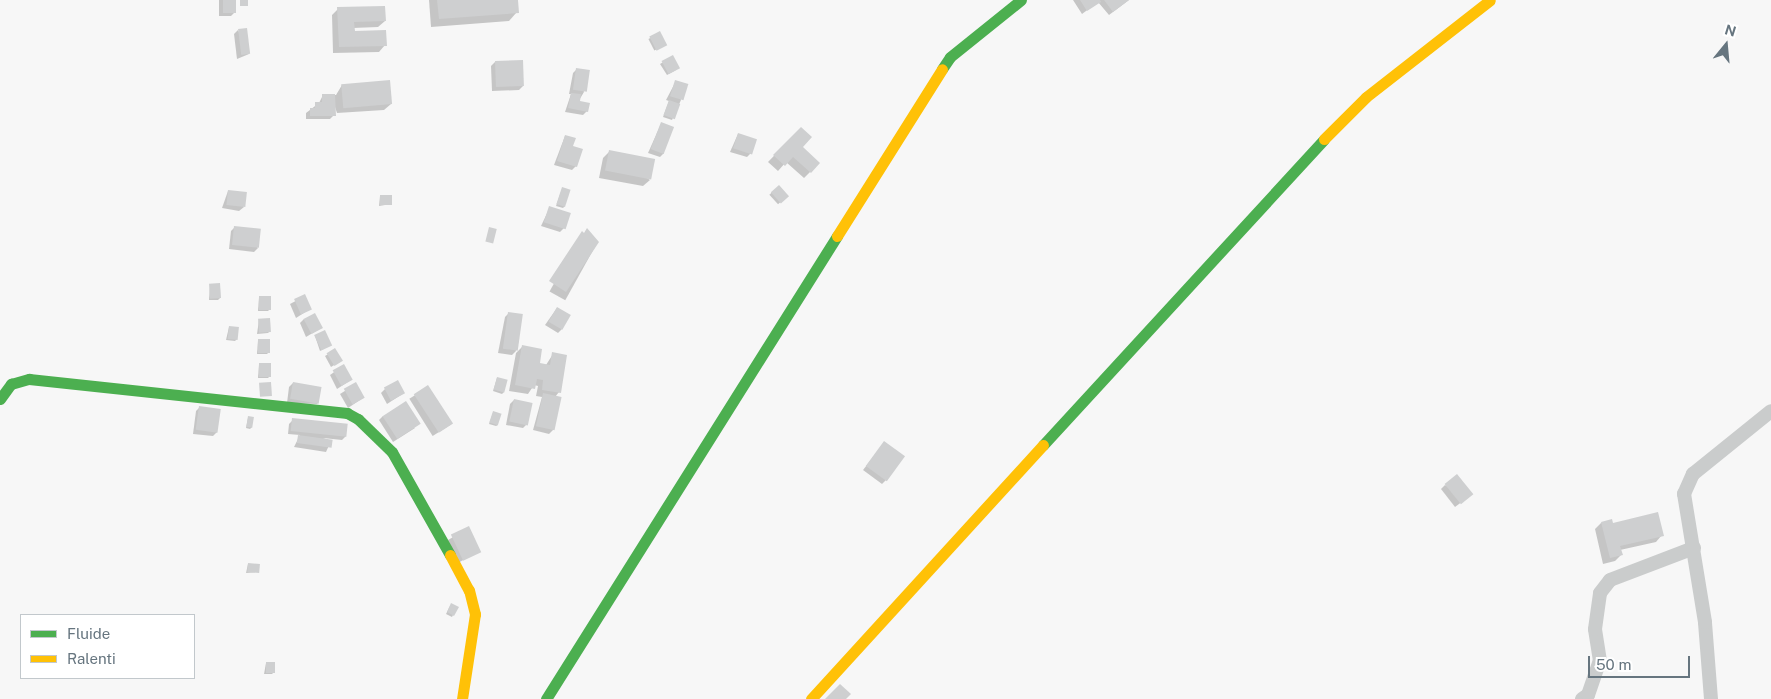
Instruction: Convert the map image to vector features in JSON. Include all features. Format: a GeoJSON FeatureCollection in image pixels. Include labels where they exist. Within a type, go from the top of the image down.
{"type":"FeatureCollection","features":[{"type":"Feature","properties":{"kind":"street"},"geometry":{"type":"LineString","coordinates":[[546,699],[950,57],[1021,0]]}},
{"type":"Feature","properties":{"kind":"street"},"geometry":{"type":"LineString","coordinates":[[811,699],[1295,168],[1366,97],[1490,0]]}},
{"type":"Feature","properties":{"kind":"street"},"geometry":{"type":"LineString","coordinates":[[0,398],[11,384],[29,379],[347,413],[358,419],[392,452],[469,590],[475,614],[474,636],[462,699]]}},
{"type":"Feature","properties":{"kind":"street"},"geometry":{"type":"LineString","coordinates":[[1711,699],[1705,622],[1684,494],[1693,474],[1771,411]]}},
{"type":"Feature","properties":{"kind":"street"},"geometry":{"type":"LineString","coordinates":[[1582,699],[1588,695],[1600,661],[1595,628],[1600,593],[1610,580],[1694,548]]}},
{"type":"Feature","properties":{"kind":"building"},"geometry":{"type":"Polygon","coordinates":[[[223,0],[236,0],[236,13],[223,13],[223,0]]]}},
{"type":"Feature","properties":{"kind":"building"},"geometry":{"type":"Polygon","coordinates":[[[240,0],[248,0],[248,6],[240,6],[240,0]]]}},
{"type":"Feature","properties":{"kind":"building"},"geometry":{"type":"Polygon","coordinates":[[[437,0],[518,0],[519,13],[439,19],[437,0]]]}},
{"type":"Feature","properties":{"kind":"building"},"geometry":{"type":"Polygon","coordinates":[[[1080,0],[1100,0],[1101,2],[1087,11],[1080,0]]]}},
{"type":"Feature","properties":{"kind":"building"},"geometry":{"type":"Polygon","coordinates":[[[1104,0],[1129,0],[1113,12],[1104,0]]]}},
{"type":"Feature","properties":{"kind":"building"},"geometry":{"type":"Polygon","coordinates":[[[385,6],[386,21],[354,22],[355,31],[386,30],[387,46],[339,47],[337,7],[385,6]]]}},
{"type":"Feature","properties":{"kind":"building"},"geometry":{"type":"Polygon","coordinates":[[[247,28],[250,54],[241,55],[238,29],[247,28]]]}},
{"type":"Feature","properties":{"kind":"building"},"geometry":{"type":"Polygon","coordinates":[[[660,31],[667,45],[657,51],[649,36],[660,31]]]}},
{"type":"Feature","properties":{"kind":"building"},"geometry":{"type":"Polygon","coordinates":[[[673,55],[680,68],[669,74],[662,61],[673,55]]]}},
{"type":"Feature","properties":{"kind":"building"},"geometry":{"type":"Polygon","coordinates":[[[523,60],[524,86],[496,87],[495,61],[523,60]]]}},
{"type":"Feature","properties":{"kind":"building"},"geometry":{"type":"Polygon","coordinates":[[[576,68],[590,70],[587,92],[573,90],[576,68]]]}},
{"type":"Feature","properties":{"kind":"building"},"geometry":{"type":"Polygon","coordinates":[[[390,80],[392,104],[343,108],[341,84],[390,80]]]}},
{"type":"Feature","properties":{"kind":"building"},"geometry":{"type":"Polygon","coordinates":[[[675,80],[688,84],[683,100],[670,96],[675,80]]]}},
{"type":"Feature","properties":{"kind":"building"},"geometry":{"type":"Polygon","coordinates":[[[571,93],[581,94],[580,101],[590,103],[588,112],[568,108],[571,93]]]}},
{"type":"Feature","properties":{"kind":"building"},"geometry":{"type":"Polygon","coordinates":[[[322,94],[335,94],[336,116],[310,116],[310,108],[315,108],[315,102],[322,102],[322,94]]]}},
{"type":"Feature","properties":{"kind":"building"},"geometry":{"type":"Polygon","coordinates":[[[669,100],[680,104],[675,119],[664,115],[669,100]]]}},
{"type":"Feature","properties":{"kind":"building"},"geometry":{"type":"Polygon","coordinates":[[[661,122],[674,127],[664,154],[651,149],[661,122]]]}},
{"type":"Feature","properties":{"kind":"building"},"geometry":{"type":"Polygon","coordinates":[[[801,127],[812,137],[803,147],[820,163],[811,173],[793,157],[785,166],[773,155],[801,127]]]}},
{"type":"Feature","properties":{"kind":"building"},"geometry":{"type":"Polygon","coordinates":[[[738,133],[757,139],[752,154],[733,148],[738,133]]]}},
{"type":"Feature","properties":{"kind":"building"},"geometry":{"type":"Polygon","coordinates":[[[565,135],[576,138],[573,146],[583,149],[577,167],[557,161],[565,135]]]}},
{"type":"Feature","properties":{"kind":"building"},"geometry":{"type":"Polygon","coordinates":[[[609,150],[655,159],[651,180],[605,171],[609,150]]]}},
{"type":"Feature","properties":{"kind":"building"},"geometry":{"type":"Polygon","coordinates":[[[779,185],[789,196],[781,204],[771,192],[779,185]]]}},
{"type":"Feature","properties":{"kind":"building"},"geometry":{"type":"Polygon","coordinates":[[[562,187],[571,190],[565,207],[556,204],[562,187]]]}},
{"type":"Feature","properties":{"kind":"building"},"geometry":{"type":"Polygon","coordinates":[[[228,190],[247,192],[245,207],[226,205],[228,190]]]}},
{"type":"Feature","properties":{"kind":"building"},"geometry":{"type":"Polygon","coordinates":[[[380,195],[392,195],[392,205],[380,205],[380,195]]]}},
{"type":"Feature","properties":{"kind":"building"},"geometry":{"type":"Polygon","coordinates":[[[549,206],[571,213],[566,229],[544,222],[549,206]]]}},
{"type":"Feature","properties":{"kind":"building"},"geometry":{"type":"Polygon","coordinates":[[[234,226],[261,229],[259,248],[232,245],[234,226]]]}},
{"type":"Feature","properties":{"kind":"building"},"geometry":{"type":"Polygon","coordinates":[[[489,227],[497,229],[493,243],[485,242],[489,227]]]}},
{"type":"Feature","properties":{"kind":"building"},"geometry":{"type":"Polygon","coordinates":[[[587,228],[599,242],[566,292],[549,281],[582,231],[584,233],[587,228]]]}},
{"type":"Feature","properties":{"kind":"building"},"geometry":{"type":"Polygon","coordinates":[[[220,283],[221,298],[210,299],[209,284],[220,283]]]}},
{"type":"Feature","properties":{"kind":"building"},"geometry":{"type":"Polygon","coordinates":[[[305,294],[312,310],[301,314],[294,299],[305,294]]]}},
{"type":"Feature","properties":{"kind":"building"},"geometry":{"type":"Polygon","coordinates":[[[259,296],[271,296],[271,310],[259,310],[259,296]]]}},
{"type":"Feature","properties":{"kind":"building"},"geometry":{"type":"Polygon","coordinates":[[[557,307],[571,315],[562,330],[548,322],[557,307]]]}},
{"type":"Feature","properties":{"kind":"building"},"geometry":{"type":"Polygon","coordinates":[[[508,312],[523,314],[518,351],[503,349],[508,312]]]}},
{"type":"Feature","properties":{"kind":"building"},"geometry":{"type":"Polygon","coordinates":[[[315,313],[323,328],[312,334],[304,319],[315,313]]]}},
{"type":"Feature","properties":{"kind":"building"},"geometry":{"type":"Polygon","coordinates":[[[270,318],[271,332],[259,333],[258,319],[270,318]]]}},
{"type":"Feature","properties":{"kind":"building"},"geometry":{"type":"Polygon","coordinates":[[[229,326],[239,327],[238,340],[228,339],[229,326]]]}},
{"type":"Feature","properties":{"kind":"building"},"geometry":{"type":"Polygon","coordinates":[[[325,330],[332,345],[321,350],[314,335],[325,330]]]}},
{"type":"Feature","properties":{"kind":"building"},"geometry":{"type":"Polygon","coordinates":[[[258,339],[270,339],[270,353],[258,353],[258,339]]]}},
{"type":"Feature","properties":{"kind":"building"},"geometry":{"type":"Polygon","coordinates":[[[522,345],[542,349],[540,363],[550,365],[552,352],[567,355],[561,393],[542,390],[543,380],[537,379],[535,389],[515,385],[522,345]]]}},
{"type":"Feature","properties":{"kind":"building"},"geometry":{"type":"Polygon","coordinates":[[[335,348],[343,361],[334,366],[327,353],[335,348]]]}},
{"type":"Feature","properties":{"kind":"building"},"geometry":{"type":"Polygon","coordinates":[[[259,363],[271,363],[271,377],[259,377],[259,363]]]}},
{"type":"Feature","properties":{"kind":"building"},"geometry":{"type":"Polygon","coordinates":[[[344,364],[353,380],[341,386],[333,370],[344,364]]]}},
{"type":"Feature","properties":{"kind":"building"},"geometry":{"type":"Polygon","coordinates":[[[497,377],[508,380],[504,392],[494,390],[497,377]]]}},
{"type":"Feature","properties":{"kind":"building"},"geometry":{"type":"Polygon","coordinates":[[[398,380],[405,393],[391,401],[384,388],[398,380]]]}},
{"type":"Feature","properties":{"kind":"building"},"geometry":{"type":"Polygon","coordinates":[[[271,382],[272,396],[260,397],[259,383],[271,382]]]}},
{"type":"Feature","properties":{"kind":"building"},"geometry":{"type":"Polygon","coordinates":[[[293,382],[322,387],[319,404],[290,399],[293,382]]]}},
{"type":"Feature","properties":{"kind":"building"},"geometry":{"type":"Polygon","coordinates":[[[356,382],[365,398],[352,405],[344,389],[356,382]]]}},
{"type":"Feature","properties":{"kind":"building"},"geometry":{"type":"Polygon","coordinates":[[[428,385],[453,424],[439,433],[414,394],[428,385]]]}},
{"type":"Feature","properties":{"kind":"building"},"geometry":{"type":"Polygon","coordinates":[[[543,393],[562,397],[555,430],[536,426],[543,393]]]}},
{"type":"Feature","properties":{"kind":"building"},"geometry":{"type":"Polygon","coordinates":[[[514,399],[533,403],[528,425],[509,421],[514,399]]]}},
{"type":"Feature","properties":{"kind":"building"},"geometry":{"type":"Polygon","coordinates":[[[406,401],[421,424],[397,439],[383,416],[406,401]]]}},
{"type":"Feature","properties":{"kind":"building"},"geometry":{"type":"Polygon","coordinates":[[[199,406],[221,409],[217,433],[196,430],[199,406]]]}},
{"type":"Feature","properties":{"kind":"building"},"geometry":{"type":"Polygon","coordinates":[[[493,411],[502,414],[498,425],[489,422],[493,411]]]}},
{"type":"Feature","properties":{"kind":"building"},"geometry":{"type":"Polygon","coordinates":[[[248,416],[254,417],[252,428],[246,427],[248,416]]]}},
{"type":"Feature","properties":{"kind":"building"},"geometry":{"type":"Polygon","coordinates":[[[292,418],[348,424],[346,437],[291,431],[292,418]]]}},
{"type":"Feature","properties":{"kind":"building"},"geometry":{"type":"Polygon","coordinates":[[[298,435],[333,440],[332,448],[297,443],[298,435]]]}},
{"type":"Feature","properties":{"kind":"building"},"geometry":{"type":"Polygon","coordinates":[[[884,441],[905,456],[887,481],[866,466],[884,441]]]}},
{"type":"Feature","properties":{"kind":"building"},"geometry":{"type":"Polygon","coordinates":[[[1457,474],[1473,494],[1461,504],[1445,484],[1457,474]]]}},
{"type":"Feature","properties":{"kind":"building"},"geometry":{"type":"Polygon","coordinates":[[[1658,512],[1664,536],[1620,546],[1623,555],[1610,558],[1601,522],[1612,519],[1613,523],[1658,512]]]}},
{"type":"Feature","properties":{"kind":"building"},"geometry":{"type":"Polygon","coordinates":[[[469,526],[481,552],[463,561],[451,534],[469,526]]]}},
{"type":"Feature","properties":{"kind":"building"},"geometry":{"type":"Polygon","coordinates":[[[248,563],[260,564],[259,573],[247,572],[248,563]]]}},
{"type":"Feature","properties":{"kind":"building"},"geometry":{"type":"Polygon","coordinates":[[[451,603],[459,607],[454,616],[447,612],[451,603]]]}},
{"type":"Feature","properties":{"kind":"building"},"geometry":{"type":"Polygon","coordinates":[[[266,662],[275,662],[275,673],[266,673],[266,662]]]}},
{"type":"Feature","properties":{"kind":"building"},"geometry":{"type":"Polygon","coordinates":[[[840,684],[851,694],[846,699],[825,699],[840,684]]]}},
{"type":"Feature","properties":{"kind":"traffic: fast"},"geometry":{"type":"LineString","coordinates":[[942,69],[950,57],[1021,0]]}},
{"type":"Feature","properties":{"kind":"traffic: fast"},"geometry":{"type":"LineString","coordinates":[[1043,445],[1324,139]]}},
{"type":"Feature","properties":{"kind":"traffic: fast"},"geometry":{"type":"LineString","coordinates":[[546,699],[837,236]]}},
{"type":"Feature","properties":{"kind":"traffic: fast"},"geometry":{"type":"LineString","coordinates":[[0,399],[11,384],[29,379],[347,413],[358,419],[392,452],[450,555]]}},
{"type":"Feature","properties":{"kind":"traffic: slow"},"geometry":{"type":"LineString","coordinates":[[1324,139],[1366,97],[1490,0]]}},
{"type":"Feature","properties":{"kind":"traffic: slow"},"geometry":{"type":"LineString","coordinates":[[837,236],[942,69]]}},
{"type":"Feature","properties":{"kind":"traffic: slow"},"geometry":{"type":"LineString","coordinates":[[811,699],[1043,445]]}},
{"type":"Feature","properties":{"kind":"traffic: slow"},"geometry":{"type":"LineString","coordinates":[[450,555],[469,590],[475,614],[462,699]]}}]}
